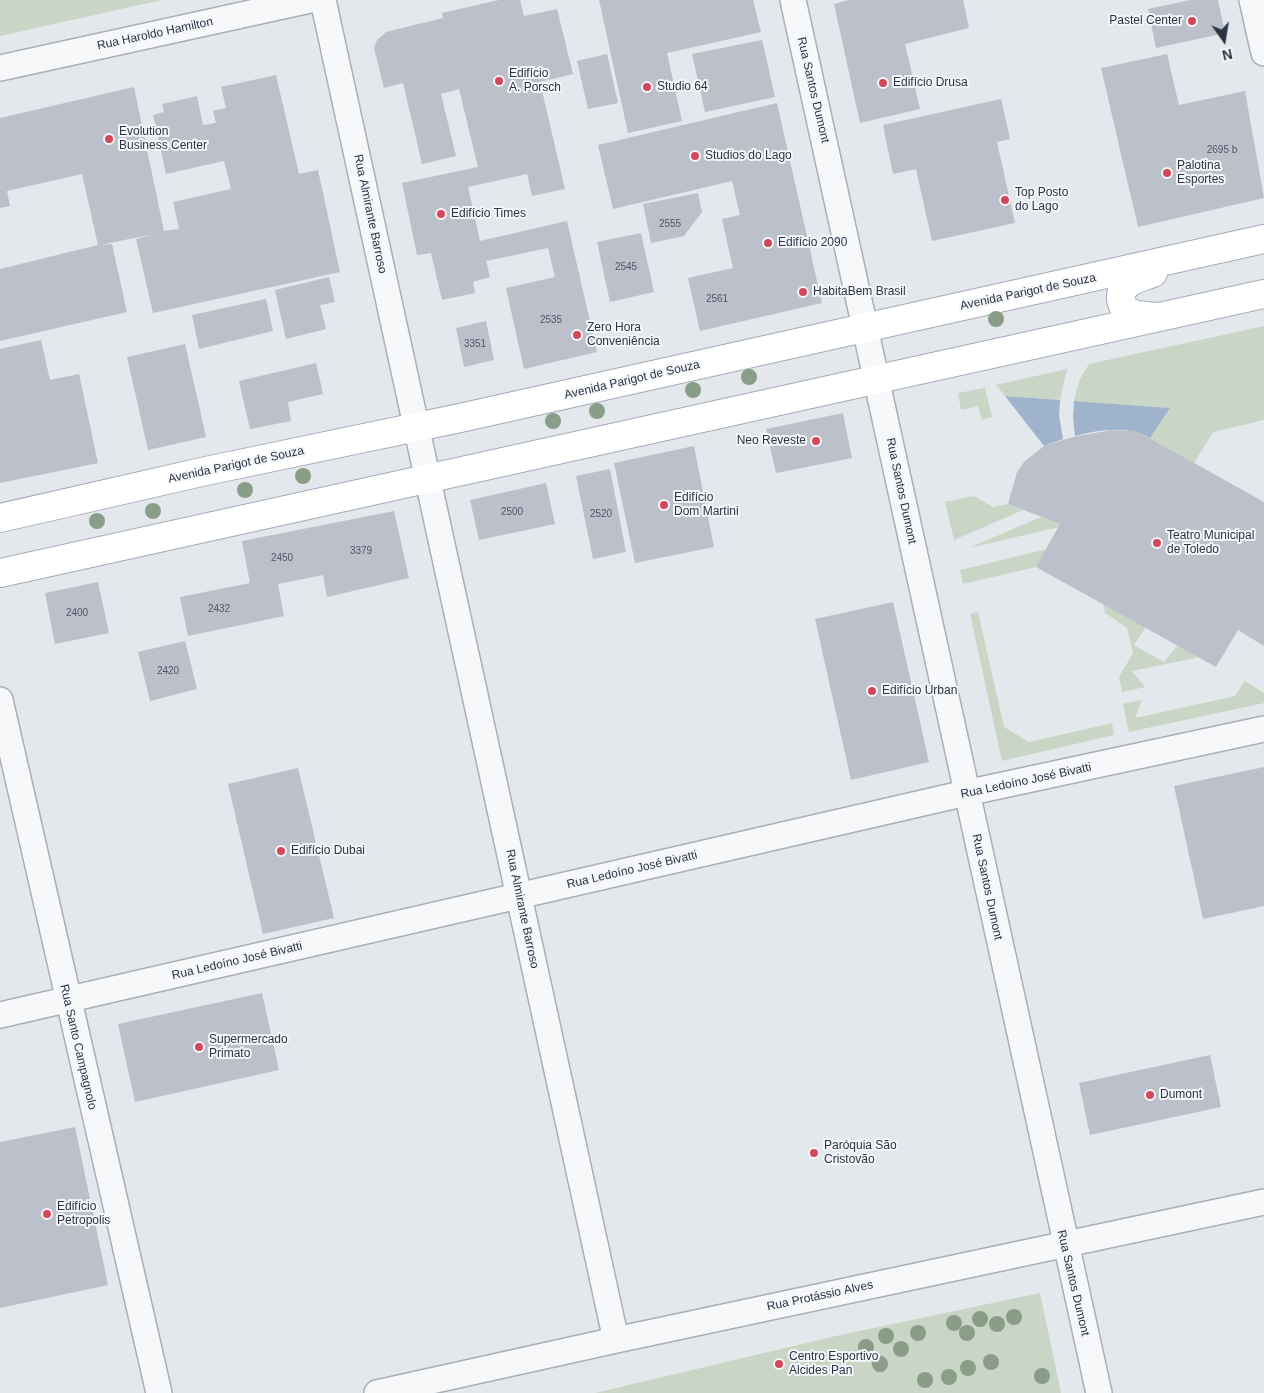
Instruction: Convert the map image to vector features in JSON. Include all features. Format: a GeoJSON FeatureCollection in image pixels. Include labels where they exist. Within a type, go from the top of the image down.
{"type":"FeatureCollection","features":[{"type":"Feature","properties":{"kind":"main road","name":"Avenida Parigot de Souza"},"geometry":{"type":"LineString","coordinates":[[0,518],[417,428],[1264,239]]}},
{"type":"Feature","properties":{"kind":"main road"},"geometry":{"type":"LineString","coordinates":[[1158,317],[1130,312],[1123,305],[1122,289],[1129,282],[1170,267],[1264,239]]}},
{"type":"Feature","properties":{"kind":"main road"},"geometry":{"type":"LineString","coordinates":[[0,573],[878,381],[1264,294]]}},
{"type":"Feature","properties":{"kind":"street","name":"Rua Haroldo Hamilton"},"geometry":{"type":"LineString","coordinates":[[0,68],[310,0]]}},
{"type":"Feature","properties":{"kind":"street","name":"Rua Almirante Barroso"},"geometry":{"type":"LineString","coordinates":[[323,0],[616,1340]]}},
{"type":"Feature","properties":{"kind":"street","name":"Rua Santos Dumont"},"geometry":{"type":"LineString","coordinates":[[793,0],[878,381],[1064,1245],[1099,1393]]}},
{"type":"Feature","properties":{"kind":"street"},"geometry":{"type":"LineString","coordinates":[[1252,0],[1264,53]]}},
{"type":"Feature","properties":{"kind":"street","name":"Rua Santo Campagnolo"},"geometry":{"type":"LineString","coordinates":[[0,700],[67,1000],[159,1393]]}},
{"type":"Feature","properties":{"kind":"street","name":"Rua Ledoíno José Bivatti"},"geometry":{"type":"LineString","coordinates":[[0,1015],[966,793],[1264,730]]}},
{"type":"Feature","properties":{"kind":"street","name":"Rua Protássio Alves"},"geometry":{"type":"LineString","coordinates":[[377,1393],[616,1340],[1264,1202]]}},
{"type":"Feature","properties":{"kind":"green space"},"geometry":{"type":"Polygon","coordinates":[[[0,0],[162,0],[0,36],[0,0]]]}},
{"type":"Feature","properties":{"kind":"green space"},"geometry":{"type":"Polygon","coordinates":[[[1264,326],[1264,420],[1213,432],[1194,463],[1150,438],[1170,408],[1074,401],[1079,381],[1089,364],[1264,326]]]}},
{"type":"Feature","properties":{"kind":"green space"},"geometry":{"type":"Polygon","coordinates":[[[1067,369],[1060,400],[1005,396],[996,385],[1067,369]]]}},
{"type":"Feature","properties":{"kind":"green space"},"geometry":{"type":"Polygon","coordinates":[[[985,388],[992,417],[982,420],[978,406],[961,410],[958,393],[985,388]]]}},
{"type":"Feature","properties":{"kind":"green space"},"geometry":{"type":"Polygon","coordinates":[[[974,496],[993,507],[1008,504],[1023,510],[954,540],[945,502],[974,496]]]}},
{"type":"Feature","properties":{"kind":"green space"},"geometry":{"type":"Polygon","coordinates":[[[1041,517],[1060,524],[1059,527],[969,548],[1041,517]]]}},
{"type":"Feature","properties":{"kind":"green space"},"geometry":{"type":"Polygon","coordinates":[[[1047,549],[1036,567],[963,584],[960,570],[1047,549]]]}},
{"type":"Feature","properties":{"kind":"green space"},"geometry":{"type":"Polygon","coordinates":[[[1103,603],[1146,627],[1134,645],[1164,662],[1178,645],[1200,657],[1132,671],[1145,687],[1122,692],[1119,677],[1133,653],[1127,628],[1105,613],[1103,603]]]}},
{"type":"Feature","properties":{"kind":"green space"},"geometry":{"type":"Polygon","coordinates":[[[978,612],[1004,727],[1029,742],[1112,723],[1114,735],[1002,761],[970,614],[978,612]]]}},
{"type":"Feature","properties":{"kind":"green space"},"geometry":{"type":"Polygon","coordinates":[[[1245,681],[1264,693],[1264,703],[1129,732],[1123,704],[1142,700],[1135,718],[1235,696],[1245,681]]]}},
{"type":"Feature","properties":{"kind":"green space"},"geometry":{"type":"Polygon","coordinates":[[[1040,1293],[1061,1393],[595,1393],[836,1336],[1040,1293]]]}},
{"type":"Feature","properties":{"kind":"water"},"geometry":{"type":"Polygon","coordinates":[[[1005,396],[1060,400],[1059,415],[1063,439],[1044,446],[1005,396]]]}},
{"type":"Feature","properties":{"kind":"water"},"geometry":{"type":"Polygon","coordinates":[[[1074,401],[1170,408],[1150,438],[1132,431],[1123,430],[1094,432],[1075,436],[1074,401]]]}},
{"type":"Feature","properties":{"kind":"building"},"geometry":{"type":"Polygon","coordinates":[[[499,0],[520,0],[524,16],[557,9],[573,74],[540,82],[565,189],[532,196],[527,174],[468,187],[480,241],[567,221],[597,352],[524,369],[506,288],[555,277],[548,248],[486,261],[490,277],[473,282],[475,293],[442,300],[431,253],[417,255],[402,183],[478,167],[459,89],[441,94],[456,156],[422,164],[403,83],[384,88],[374,48],[377,40],[386,32],[443,18],[442,13],[499,0]]]}},
{"type":"Feature","properties":{"kind":"building","name":"Studio 64"},"geometry":{"type":"Polygon","coordinates":[[[599,0],[753,0],[761,32],[667,53],[682,121],[628,133],[599,0]]]}},
{"type":"Feature","properties":{"kind":"building"},"geometry":{"type":"Polygon","coordinates":[[[849,0],[963,0],[969,28],[905,44],[920,109],[860,123],[834,4],[849,0]]]}},
{"type":"Feature","properties":{"kind":"building"},"geometry":{"type":"Polygon","coordinates":[[[1190,0],[1218,0],[1225,33],[1156,48],[1148,9],[1190,0]]]}},
{"type":"Feature","properties":{"kind":"building"},"geometry":{"type":"Polygon","coordinates":[[[762,40],[775,97],[705,112],[692,54],[762,40]]]}},
{"type":"Feature","properties":{"kind":"building"},"geometry":{"type":"Polygon","coordinates":[[[607,54],[618,103],[588,109],[577,61],[607,54]]]}},
{"type":"Feature","properties":{"kind":"building"},"geometry":{"type":"Polygon","coordinates":[[[1167,54],[1179,105],[1245,91],[1264,198],[1138,227],[1101,68],[1167,54]]]}},
{"type":"Feature","properties":{"kind":"building"},"geometry":{"type":"Polygon","coordinates":[[[276,75],[299,174],[318,170],[340,272],[153,313],[136,239],[154,234],[100,245],[112,244],[127,312],[0,341],[0,269],[98,245],[82,174],[7,191],[10,206],[0,208],[0,118],[134,87],[164,231],[179,229],[173,202],[231,189],[224,161],[166,174],[153,115],[164,112],[162,104],[197,96],[203,125],[216,123],[213,111],[226,108],[221,87],[276,75]]]}},
{"type":"Feature","properties":{"kind":"building"},"geometry":{"type":"Polygon","coordinates":[[[1001,99],[1010,139],[997,142],[1015,223],[932,241],[916,169],[893,174],[883,125],[1001,99]]]}},
{"type":"Feature","properties":{"kind":"building"},"geometry":{"type":"Polygon","coordinates":[[[777,103],[822,303],[700,331],[688,278],[733,268],[722,219],[740,215],[732,181],[613,209],[598,145],[777,103]]]}},
{"type":"Feature","properties":{"kind":"building"},"geometry":{"type":"Polygon","coordinates":[[[698,193],[702,212],[684,236],[651,243],[643,204],[698,193]]]}},
{"type":"Feature","properties":{"kind":"building"},"geometry":{"type":"Polygon","coordinates":[[[641,233],[654,292],[610,302],[597,242],[641,233]]]}},
{"type":"Feature","properties":{"kind":"building"},"geometry":{"type":"Polygon","coordinates":[[[329,277],[335,302],[320,305],[326,329],[286,339],[275,290],[329,277]]]}},
{"type":"Feature","properties":{"kind":"building"},"geometry":{"type":"Polygon","coordinates":[[[266,299],[273,331],[199,349],[192,315],[266,299]]]}},
{"type":"Feature","properties":{"kind":"building"},"geometry":{"type":"Polygon","coordinates":[[[486,321],[494,360],[464,367],[456,328],[486,321]]]}},
{"type":"Feature","properties":{"kind":"building"},"geometry":{"type":"Polygon","coordinates":[[[41,340],[50,380],[79,374],[98,463],[0,483],[0,349],[41,340]]]}},
{"type":"Feature","properties":{"kind":"building"},"geometry":{"type":"Polygon","coordinates":[[[185,344],[206,437],[148,450],[127,357],[185,344]]]}},
{"type":"Feature","properties":{"kind":"building"},"geometry":{"type":"Polygon","coordinates":[[[316,363],[323,394],[288,402],[291,421],[250,429],[239,381],[316,363]]]}},
{"type":"Feature","properties":{"kind":"building"},"geometry":{"type":"Polygon","coordinates":[[[843,413],[852,458],[776,473],[766,429],[843,413]]]}},
{"type":"Feature","properties":{"kind":"building","name":"Teatro Municipal de Toledo"},"geometry":{"type":"Polygon","coordinates":[[[1111,430],[1137,431],[1264,502],[1264,646],[1238,630],[1216,667],[1036,567],[1060,524],[1008,504],[1017,472],[1024,462],[1044,446],[1073,437],[1111,430]]]}},
{"type":"Feature","properties":{"kind":"building","name":"Edifício Dom Martini"},"geometry":{"type":"Polygon","coordinates":[[[694,446],[714,547],[635,563],[614,463],[694,446]]]}},
{"type":"Feature","properties":{"kind":"building"},"geometry":{"type":"Polygon","coordinates":[[[610,469],[626,552],[593,559],[576,476],[610,469]]]}},
{"type":"Feature","properties":{"kind":"building"},"geometry":{"type":"Polygon","coordinates":[[[546,483],[555,524],[479,540],[470,500],[546,483]]]}},
{"type":"Feature","properties":{"kind":"building"},"geometry":{"type":"Polygon","coordinates":[[[394,511],[409,578],[327,597],[323,575],[278,584],[284,616],[188,636],[180,597],[250,583],[242,541],[394,511]]]}},
{"type":"Feature","properties":{"kind":"building"},"geometry":{"type":"Polygon","coordinates":[[[98,582],[109,633],[55,644],[45,593],[98,582]]]}},
{"type":"Feature","properties":{"kind":"building","name":"Edifício Urban"},"geometry":{"type":"Polygon","coordinates":[[[893,602],[929,762],[851,780],[815,619],[893,602]]]}},
{"type":"Feature","properties":{"kind":"building"},"geometry":{"type":"Polygon","coordinates":[[[185,641],[197,689],[150,701],[138,652],[185,641]]]}},
{"type":"Feature","properties":{"kind":"building"},"geometry":{"type":"Polygon","coordinates":[[[1264,767],[1264,906],[1203,919],[1174,786],[1264,767]]]}},
{"type":"Feature","properties":{"kind":"building","name":"Edifício Dubai"},"geometry":{"type":"Polygon","coordinates":[[[298,768],[334,918],[263,934],[228,784],[298,768]]]}},
{"type":"Feature","properties":{"kind":"building","name":"Supermercado Primato"},"geometry":{"type":"Polygon","coordinates":[[[262,993],[279,1070],[135,1102],[118,1024],[262,993]]]}},
{"type":"Feature","properties":{"kind":"building","name":"Dumont"},"geometry":{"type":"Polygon","coordinates":[[[1210,1055],[1221,1107],[1090,1135],[1079,1083],[1210,1055]]]}},
{"type":"Feature","properties":{"kind":"building","name":"Edifício Petropolis"},"geometry":{"type":"Polygon","coordinates":[[[75,1127],[108,1285],[0,1308],[0,1142],[75,1127]]]}},
{"type":"Feature","properties":{"kind":"place","name":"Pastel Center"},"geometry":{"type":"Point","coordinates":[1192,21]}},
{"type":"Feature","properties":{"kind":"place","name":"Edifício A. Porsch"},"geometry":{"type":"Point","coordinates":[499,81]}},
{"type":"Feature","properties":{"kind":"place","name":"Edifício Drusa"},"geometry":{"type":"Point","coordinates":[883,83]}},
{"type":"Feature","properties":{"kind":"place","name":"Studio 64"},"geometry":{"type":"Point","coordinates":[647,87]}},
{"type":"Feature","properties":{"kind":"place","name":"Evolution Business Center"},"geometry":{"type":"Point","coordinates":[109,139]}},
{"type":"Feature","properties":{"kind":"place","name":"Studios do Lago"},"geometry":{"type":"Point","coordinates":[695,156]}},
{"type":"Feature","properties":{"kind":"place","name":"Palotina Esportes"},"geometry":{"type":"Point","coordinates":[1167,173]}},
{"type":"Feature","properties":{"kind":"place","name":"Top Posto do Lago"},"geometry":{"type":"Point","coordinates":[1005,200]}},
{"type":"Feature","properties":{"kind":"place","name":"Edifício Times"},"geometry":{"type":"Point","coordinates":[441,214]}},
{"type":"Feature","properties":{"kind":"place","name":"Edifício 2090"},"geometry":{"type":"Point","coordinates":[768,243]}},
{"type":"Feature","properties":{"kind":"place","name":"HabitaBem Brasil"},"geometry":{"type":"Point","coordinates":[803,292]}},
{"type":"Feature","properties":{"kind":"place","name":"Zero Hora Conveniência"},"geometry":{"type":"Point","coordinates":[577,335]}},
{"type":"Feature","properties":{"kind":"place","name":"Neo Reveste"},"geometry":{"type":"Point","coordinates":[816,441]}},
{"type":"Feature","properties":{"kind":"place","name":"Edifício Dom Martini"},"geometry":{"type":"Point","coordinates":[664,505]}},
{"type":"Feature","properties":{"kind":"place","name":"Teatro Municipal de Toledo"},"geometry":{"type":"Point","coordinates":[1157,543]}},
{"type":"Feature","properties":{"kind":"place","name":"Edifício Urban"},"geometry":{"type":"Point","coordinates":[872,691]}},
{"type":"Feature","properties":{"kind":"place","name":"Edifício Dubai"},"geometry":{"type":"Point","coordinates":[281,851]}},
{"type":"Feature","properties":{"kind":"place","name":"Supermercado Primato"},"geometry":{"type":"Point","coordinates":[199,1047]}},
{"type":"Feature","properties":{"kind":"place","name":"Dumont"},"geometry":{"type":"Point","coordinates":[1150,1095]}},
{"type":"Feature","properties":{"kind":"place","name":"Paróquia São Cristovão"},"geometry":{"type":"Point","coordinates":[814,1153]}},
{"type":"Feature","properties":{"kind":"place","name":"Edifício Petropolis"},"geometry":{"type":"Point","coordinates":[47,1214]}},
{"type":"Feature","properties":{"kind":"place","name":"Centro Esportivo Alcides Pan"},"geometry":{"type":"Point","coordinates":[779,1364]}}]}
